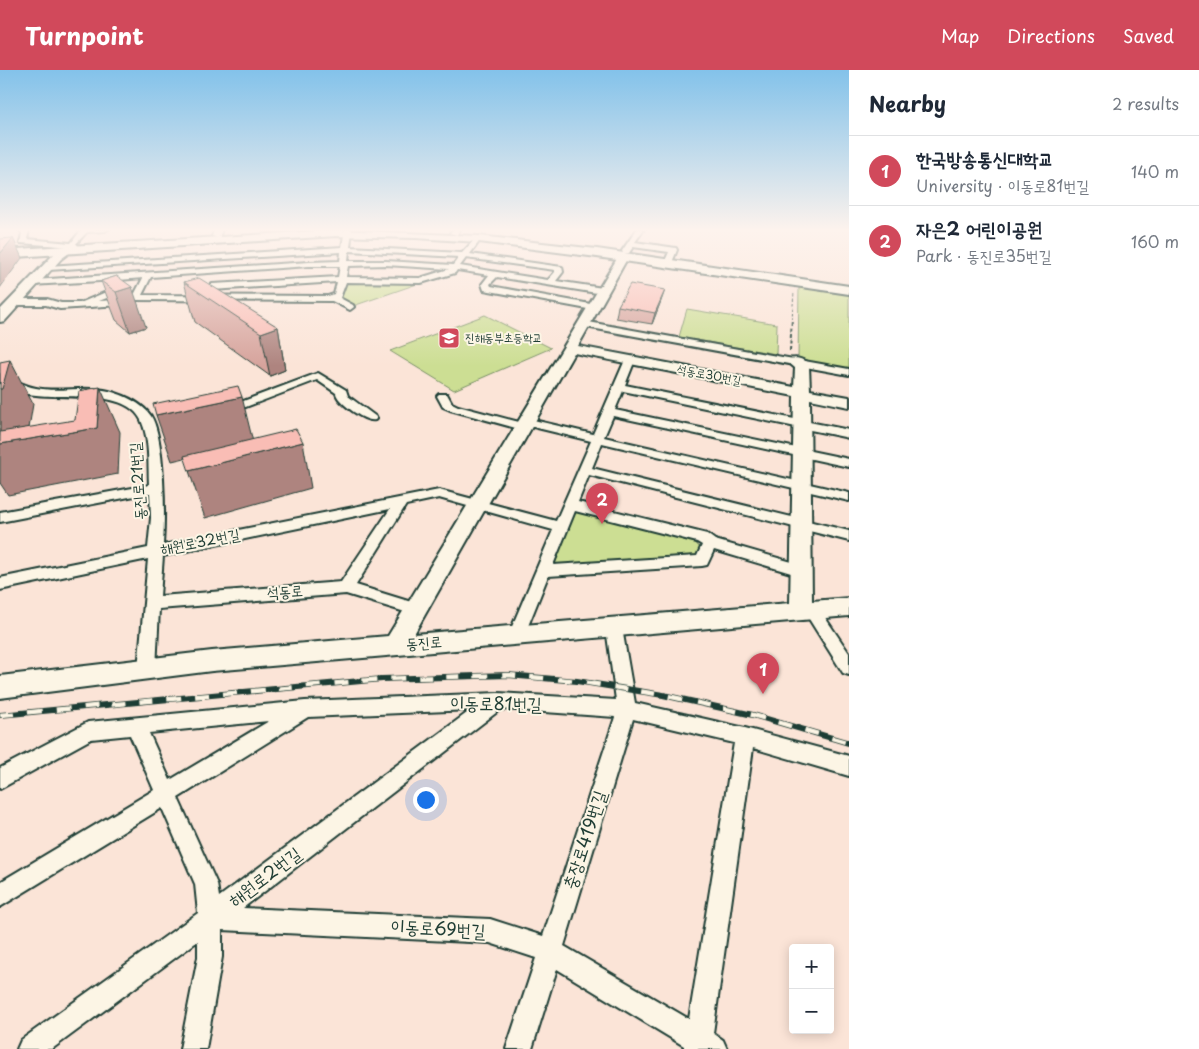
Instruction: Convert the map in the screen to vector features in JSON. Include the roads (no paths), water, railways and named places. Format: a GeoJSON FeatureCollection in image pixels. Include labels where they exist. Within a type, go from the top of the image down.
{"type":"FeatureCollection","features":[{"type":"Feature","properties":{"kind":"main road"},"geometry":{"type":"LineString","coordinates":[[725,275],[849,291]]}},
{"type":"Feature","properties":{"kind":"main road"},"geometry":{"type":"LineString","coordinates":[[744,275],[849,291]]}},
{"type":"Feature","properties":{"kind":"street"},"geometry":{"type":"LineString","coordinates":[[0,318],[42,275]]}},
{"type":"Feature","properties":{"kind":"street"},"geometry":{"type":"LineString","coordinates":[[34,283],[162,275]]}},
{"type":"Feature","properties":{"kind":"street"},"geometry":{"type":"LineString","coordinates":[[211,299],[213,275]]}},
{"type":"Feature","properties":{"kind":"street"},"geometry":{"type":"LineString","coordinates":[[334,298],[338,296],[342,275]]}},
{"type":"Feature","properties":{"kind":"street"},"geometry":{"type":"LineString","coordinates":[[212,287],[342,278],[421,281],[441,275]]}},
{"type":"Feature","properties":{"kind":"street"},"geometry":{"type":"LineString","coordinates":[[494,275],[486,284],[491,289],[593,307]]}},
{"type":"Feature","properties":{"kind":"street"},"geometry":{"type":"LineString","coordinates":[[506,275],[603,291]]}},
{"type":"Feature","properties":{"kind":"street"},"geometry":{"type":"LineString","coordinates":[[552,282],[557,275]]}},
{"type":"Feature","properties":{"kind":"street"},"geometry":{"type":"LineString","coordinates":[[395,645],[613,275]]}},
{"type":"Feature","properties":{"kind":"street"},"geometry":{"type":"LineString","coordinates":[[148,276],[140,288],[138,298],[334,298],[350,307]]}},
{"type":"Feature","properties":{"kind":"street"},"geometry":{"type":"LineString","coordinates":[[16,302],[46,302],[60,306],[83,306],[120,302],[128,282],[115,283],[109,294],[83,306]]}},
{"type":"Feature","properties":{"kind":"street"},"geometry":{"type":"LineString","coordinates":[[583,324],[849,372]]}},
{"type":"Feature","properties":{"kind":"street","name":"석동로30번길"},"geometry":{"type":"LineString","coordinates":[[569,348],[849,402]]}},
{"type":"Feature","properties":{"kind":"street"},"geometry":{"type":"LineString","coordinates":[[516,636],[630,360]]}},
{"type":"Feature","properties":{"kind":"street"},"geometry":{"type":"LineString","coordinates":[[795,362],[802,366],[801,570],[806,611],[849,668]]}},
{"type":"Feature","properties":{"kind":"street"},"geometry":{"type":"LineString","coordinates":[[217,415],[318,376],[342,392],[342,397],[371,418]]}},
{"type":"Feature","properties":{"kind":"street","name":"동진로21번길"},"geometry":{"type":"LineString","coordinates":[[0,378],[8,390],[36,392],[75,391],[106,394],[136,407],[146,418],[157,438],[156,488],[158,518],[147,669]]}},
{"type":"Feature","properties":{"kind":"street"},"geometry":{"type":"LineString","coordinates":[[619,387],[849,434]]}},
{"type":"Feature","properties":{"kind":"street"},"geometry":{"type":"LineString","coordinates":[[443,396],[447,406],[454,408],[849,497]]}},
{"type":"Feature","properties":{"kind":"street"},"geometry":{"type":"LineString","coordinates":[[608,412],[849,463]]}},
{"type":"Feature","properties":{"kind":"street"},"geometry":{"type":"LineString","coordinates":[[585,470],[849,536]]}},
{"type":"Feature","properties":{"kind":"street"},"geometry":{"type":"LineString","coordinates":[[0,517],[156,488]]}},
{"type":"Feature","properties":{"kind":"street","name":"해원로32번길"},"geometry":{"type":"LineString","coordinates":[[0,584],[439,494],[561,527]]}},
{"type":"Feature","properties":{"kind":"street"},"geometry":{"type":"LineString","coordinates":[[346,588],[401,502]]}},
{"type":"Feature","properties":{"kind":"street"},"geometry":{"type":"LineString","coordinates":[[570,505],[702,538],[710,544],[801,570]]}},
{"type":"Feature","properties":{"kind":"street"},"geometry":{"type":"LineString","coordinates":[[543,571],[702,561],[710,544]]}},
{"type":"Feature","properties":{"kind":"street","name":"석동로"},"geometry":{"type":"LineString","coordinates":[[152,603],[346,588],[415,609]]}},
{"type":"Feature","properties":{"kind":"street","name":"동진로"},"geometry":{"type":"LineString","coordinates":[[0,687],[147,669],[395,645],[849,608]]}},
{"type":"Feature","properties":{"kind":"street","name":"충장로419번길"},"geometry":{"type":"LineString","coordinates":[[519,1049],[627,709],[614,628]]}},
{"type":"Feature","properties":{"kind":"street","name":"이동로81번길"},"geometry":{"type":"LineString","coordinates":[[0,778],[88,732],[306,709],[498,701],[627,709],[745,737],[849,766]]}},
{"type":"Feature","properties":{"kind":"street","name":"해원로2번길"},"geometry":{"type":"LineString","coordinates":[[30,1049],[210,918],[498,701]]}},
{"type":"Feature","properties":{"kind":"street"},"geometry":{"type":"LineString","coordinates":[[0,895],[306,709]]}},
{"type":"Feature","properties":{"kind":"street"},"geometry":{"type":"LineString","coordinates":[[136,726],[206,884],[210,918],[209,965],[193,1049]]}},
{"type":"Feature","properties":{"kind":"street","name":"이동로69번길"},"geometry":{"type":"LineString","coordinates":[[210,918],[490,931],[550,951],[704,1046],[745,737]]}},
{"type":"Feature","properties":{"kind":"railway"},"geometry":{"type":"LineString","coordinates":[[0,715],[382,679],[508,675],[577,681],[663,695],[753,715],[849,743]]}},
{"type":"Feature","properties":{"kind":"place","name":"진해동부초등학교"},"geometry":{"type":"Point","coordinates":[449,338]}},
{"type":"Feature","properties":{"kind":"place","name":"자은2 어린이공원"},"geometry":{"type":"Point","coordinates":[602,524]}},
{"type":"Feature","properties":{"kind":"place","name":"한국방송통신대학교"},"geometry":{"type":"Point","coordinates":[763,694]}}]}
